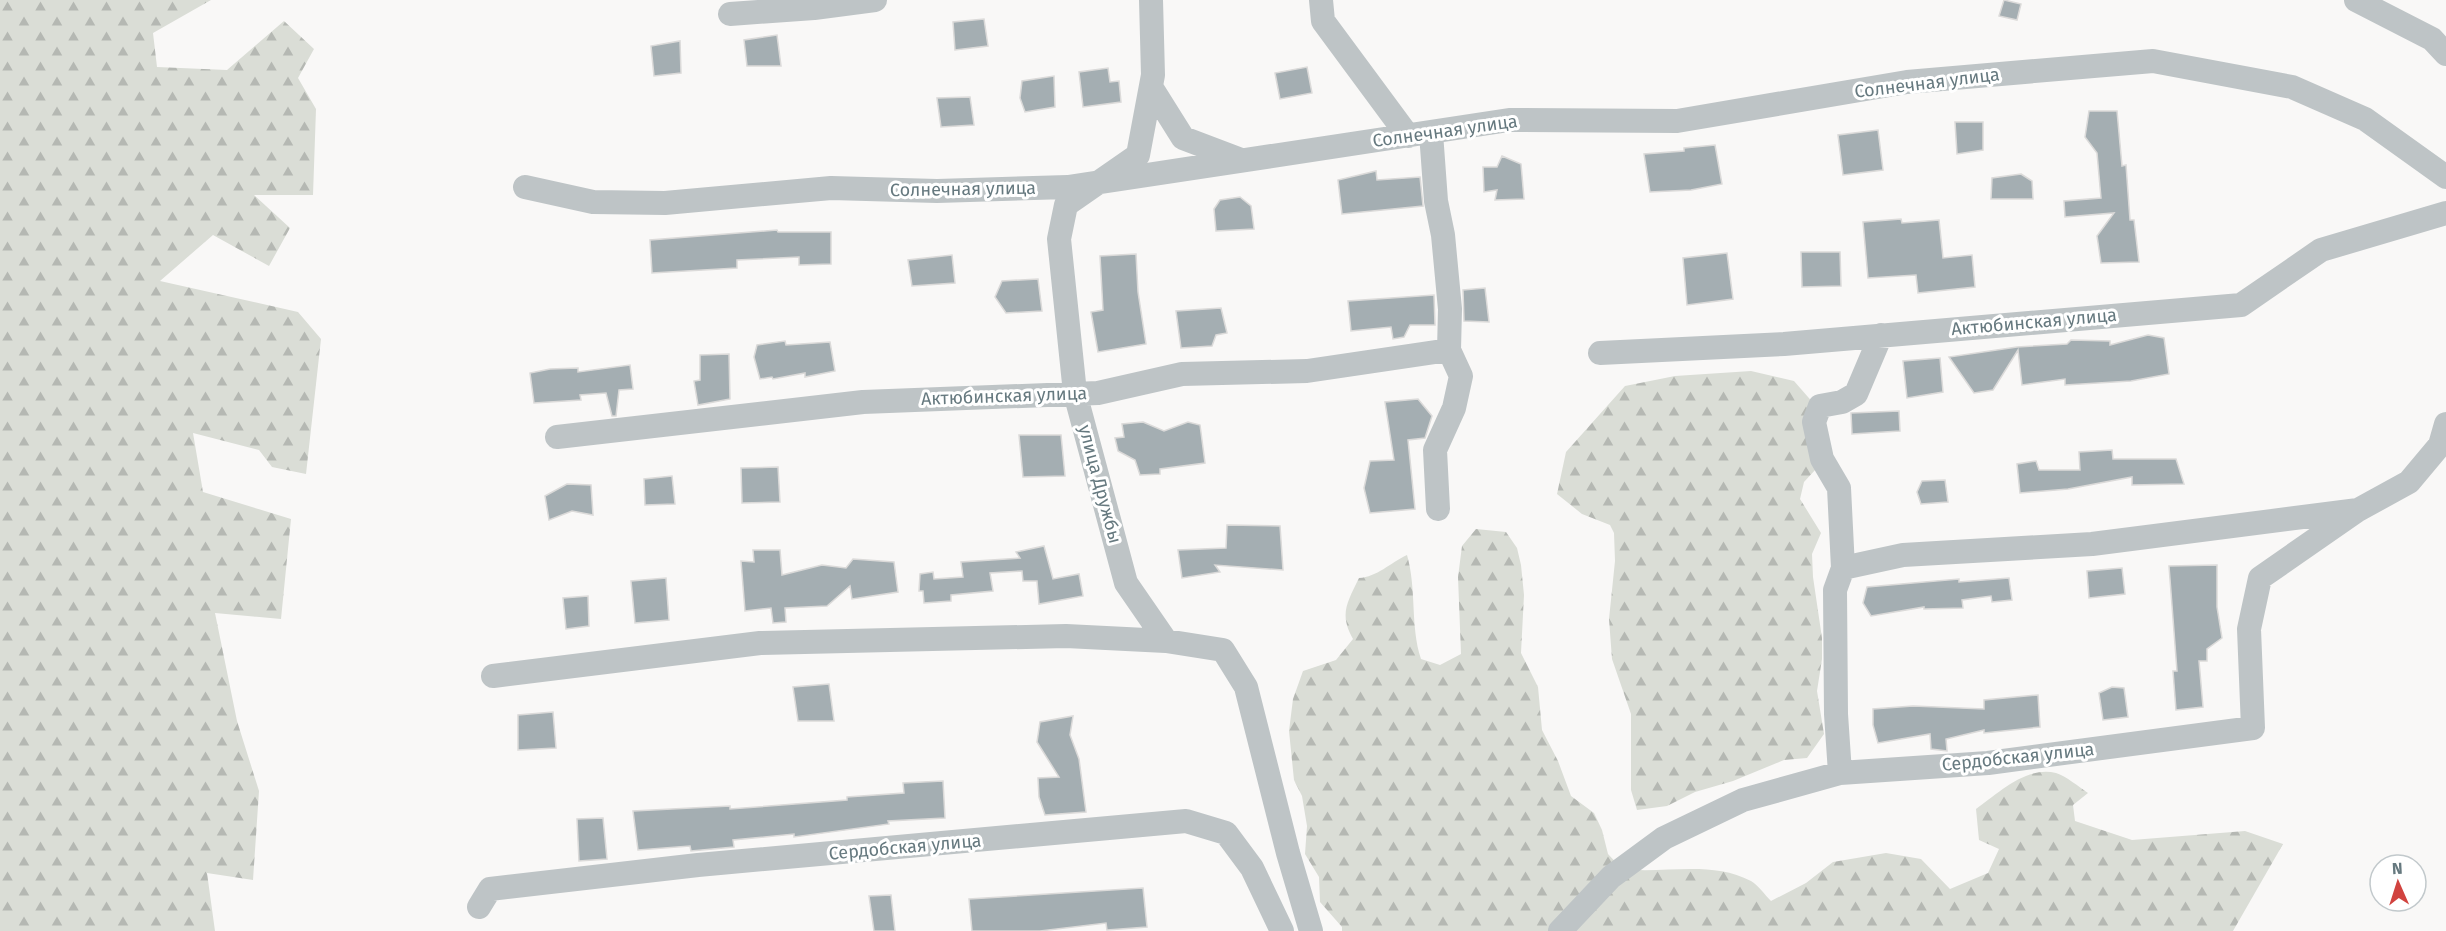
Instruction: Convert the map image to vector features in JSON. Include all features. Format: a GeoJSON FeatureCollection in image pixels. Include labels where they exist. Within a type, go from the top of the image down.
{"type":"FeatureCollection","features":[{"type":"Feature","properties":{"kind":"street"},"geometry":{"type":"LineString","coordinates":[[729,14],[814,8],[875,0]]}},
{"type":"Feature","properties":{"kind":"street","name":"улица Дружбы"},"geometry":{"type":"LineString","coordinates":[[1151,0],[1151,87],[1138,155],[1066,205],[1059,239],[1075,393],[1126,583],[1166,641]]}},
{"type":"Feature","properties":{"kind":"street"},"geometry":{"type":"LineString","coordinates":[[1321,0],[1323,21],[1419,134],[1436,201],[1443,235],[1450,309],[1449,350],[1461,376],[1454,408],[1435,450],[1438,509]]}},
{"type":"Feature","properties":{"kind":"street"},"geometry":{"type":"LineString","coordinates":[[2356,0],[2432,39],[2446,54]]}},
{"type":"Feature","properties":{"kind":"street","name":"Солнечная улица"},"geometry":{"type":"LineString","coordinates":[[525,187],[593,202],[665,203],[831,188],[937,191],[1098,184],[1509,120],[1677,122],[1907,82],[2153,61],[2292,87],[2365,119],[2446,177]]}},
{"type":"Feature","properties":{"kind":"street"},"geometry":{"type":"LineString","coordinates":[[1151,87],[1183,138],[1244,161]]}},
{"type":"Feature","properties":{"kind":"street","name":"Актюбинская улица"},"geometry":{"type":"LineString","coordinates":[[1600,353],[1784,344],[2241,304],[2321,250],[2446,213]]}},
{"type":"Feature","properties":{"kind":"street"},"geometry":{"type":"LineString","coordinates":[[1840,772],[1836,714],[1834,590],[1843,568],[1839,488],[1822,459],[1814,422],[1820,406],[1842,402],[1857,394],[1881,335]]}},
{"type":"Feature","properties":{"kind":"street","name":"Актюбинская улица"},"geometry":{"type":"LineString","coordinates":[[557,437],[863,402],[1098,393],[1182,374],[1307,371],[1449,350]]}},
{"type":"Feature","properties":{"kind":"street"},"geometry":{"type":"LineString","coordinates":[[1843,568],[1903,555],[2092,544],[2358,510],[2409,482],[2440,445],[2446,424]]}},
{"type":"Feature","properties":{"kind":"street","name":"Сердобская улица"},"geometry":{"type":"LineString","coordinates":[[1560,931],[1611,877],[1664,838],[1743,800],[1840,772],[1988,763],[2253,728],[2249,628],[2260,578],[2358,510]]}},
{"type":"Feature","properties":{"kind":"street"},"geometry":{"type":"LineString","coordinates":[[493,676],[760,643],[1066,636],[1166,641],[1223,650],[1246,687],[1288,852],[1311,931]]}},
{"type":"Feature","properties":{"kind":"street","name":"Сердобская улица"},"geometry":{"type":"LineString","coordinates":[[479,907],[490,889],[698,866],[1186,821],[1226,833],[1252,868],[1282,931]]}},
{"type":"Feature","properties":{"kind":"green space"},"geometry":{"type":"Polygon","coordinates":[[[0,0],[211,0],[153,33],[157,67],[227,70],[284,21],[314,49],[298,78],[316,109],[313,195],[254,195],[290,228],[269,266],[213,235],[160,281],[298,312],[321,339],[306,474],[272,467],[259,450],[193,433],[203,492],[291,519],[281,619],[215,613],[237,721],[259,791],[253,880],[207,873],[215,931],[0,931],[0,0]]]}},
{"type":"Feature","properties":{"kind":"green space"},"geometry":{"type":"Polygon","coordinates":[[[1751,371],[1794,381],[1822,413],[1816,469],[1804,482],[1800,499],[1821,533],[1812,554],[1822,638],[1822,659],[1817,691],[1824,734],[1807,758],[1784,760],[1733,781],[1695,792],[1667,806],[1637,810],[1631,790],[1631,714],[1612,659],[1609,619],[1615,561],[1614,533],[1610,525],[1582,514],[1557,494],[1566,452],[1625,386],[1675,376],[1751,371]]]}},
{"type":"Feature","properties":{"kind":"green space"},"geometry":{"type":"Polygon","coordinates":[[[1476,529],[1506,532],[1517,548],[1524,595],[1521,653],[1538,687],[1542,730],[1558,761],[1571,796],[1594,813],[1602,830],[1608,854],[1622,869],[1720,871],[1751,881],[1771,901],[1806,883],[1833,862],[1886,853],[1921,859],[1950,889],[1988,873],[1999,849],[1979,840],[1976,809],[2013,782],[2034,773],[2045,772],[2060,774],[2088,793],[2073,805],[2075,821],[2132,840],[2245,831],[2283,844],[2233,931],[1342,931],[1342,927],[1320,902],[1319,877],[1305,854],[1307,826],[1302,796],[1294,780],[1289,731],[1293,699],[1303,671],[1336,660],[1353,639],[1346,622],[1346,608],[1359,578],[1378,572],[1407,555],[1421,659],[1440,665],[1461,654],[1458,577],[1462,546],[1476,529]]]}},
{"type":"Feature","properties":{"kind":"building"},"geometry":{"type":"Polygon","coordinates":[[[2004,0],[2021,4],[2017,20],[1999,16],[2004,0]]]}},
{"type":"Feature","properties":{"kind":"building"},"geometry":{"type":"Polygon","coordinates":[[[984,19],[988,46],[955,50],[953,22],[984,19]]]}},
{"type":"Feature","properties":{"kind":"building"},"geometry":{"type":"Polygon","coordinates":[[[777,35],[781,66],[747,66],[744,40],[777,35]]]}},
{"type":"Feature","properties":{"kind":"building"},"geometry":{"type":"Polygon","coordinates":[[[680,41],[681,73],[654,76],[651,46],[680,41]]]}},
{"type":"Feature","properties":{"kind":"building"},"geometry":{"type":"Polygon","coordinates":[[[1307,67],[1312,93],[1280,99],[1275,73],[1307,67]]]}},
{"type":"Feature","properties":{"kind":"building"},"geometry":{"type":"Polygon","coordinates":[[[1108,68],[1110,82],[1119,81],[1121,102],[1083,107],[1079,72],[1108,68]]]}},
{"type":"Feature","properties":{"kind":"building"},"geometry":{"type":"Polygon","coordinates":[[[1054,76],[1055,107],[1025,112],[1020,98],[1022,81],[1054,76]]]}},
{"type":"Feature","properties":{"kind":"building"},"geometry":{"type":"Polygon","coordinates":[[[970,97],[974,125],[941,127],[937,98],[970,97]]]}},
{"type":"Feature","properties":{"kind":"building"},"geometry":{"type":"Polygon","coordinates":[[[2089,111],[2117,111],[2122,166],[2126,165],[2130,220],[2134,220],[2139,262],[2101,263],[2097,236],[2114,213],[2065,217],[2064,201],[2101,198],[2097,153],[2085,137],[2089,111]]]}},
{"type":"Feature","properties":{"kind":"building"},"geometry":{"type":"Polygon","coordinates":[[[1955,122],[1983,122],[1983,150],[1957,154],[1955,122]]]}},
{"type":"Feature","properties":{"kind":"building"},"geometry":{"type":"Polygon","coordinates":[[[1878,130],[1883,170],[1843,175],[1838,135],[1878,130]]]}},
{"type":"Feature","properties":{"kind":"building"},"geometry":{"type":"Polygon","coordinates":[[[1715,145],[1722,184],[1691,190],[1650,192],[1644,154],[1684,151],[1684,148],[1715,145]]]}},
{"type":"Feature","properties":{"kind":"building"},"geometry":{"type":"Polygon","coordinates":[[[1502,156],[1521,164],[1524,199],[1495,200],[1497,190],[1484,192],[1483,167],[1497,167],[1502,156]]]}},
{"type":"Feature","properties":{"kind":"building"},"geometry":{"type":"Polygon","coordinates":[[[1376,171],[1377,180],[1420,177],[1423,206],[1342,214],[1338,180],[1376,171]]]}},
{"type":"Feature","properties":{"kind":"building"},"geometry":{"type":"Polygon","coordinates":[[[2021,174],[2032,181],[2033,199],[1991,199],[1992,178],[2021,174]]]}},
{"type":"Feature","properties":{"kind":"building"},"geometry":{"type":"Polygon","coordinates":[[[1240,197],[1251,206],[1254,229],[1216,231],[1214,209],[1220,200],[1240,197]]]}},
{"type":"Feature","properties":{"kind":"building"},"geometry":{"type":"Polygon","coordinates":[[[1901,219],[1902,223],[1939,220],[1943,258],[1972,255],[1975,287],[1918,293],[1916,275],[1868,278],[1863,222],[1901,219]]]}},
{"type":"Feature","properties":{"kind":"building"},"geometry":{"type":"Polygon","coordinates":[[[777,230],[778,232],[831,232],[831,264],[799,265],[799,257],[737,260],[737,268],[652,273],[650,240],[777,230]]]}},
{"type":"Feature","properties":{"kind":"building"},"geometry":{"type":"Polygon","coordinates":[[[1801,252],[1840,252],[1841,286],[1802,287],[1801,252]]]}},
{"type":"Feature","properties":{"kind":"building"},"geometry":{"type":"Polygon","coordinates":[[[1727,253],[1733,299],[1687,305],[1683,258],[1727,253]]]}},
{"type":"Feature","properties":{"kind":"building"},"geometry":{"type":"Polygon","coordinates":[[[1136,254],[1138,292],[1146,344],[1098,352],[1091,312],[1103,310],[1100,256],[1136,254]]]}},
{"type":"Feature","properties":{"kind":"building"},"geometry":{"type":"Polygon","coordinates":[[[952,255],[955,283],[912,286],[908,260],[952,255]]]}},
{"type":"Feature","properties":{"kind":"building"},"geometry":{"type":"Polygon","coordinates":[[[1038,279],[1042,311],[1006,313],[995,297],[1002,281],[1038,279]]]}},
{"type":"Feature","properties":{"kind":"building"},"geometry":{"type":"Polygon","coordinates":[[[1485,288],[1489,322],[1464,321],[1463,290],[1485,288]]]}},
{"type":"Feature","properties":{"kind":"building"},"geometry":{"type":"Polygon","coordinates":[[[1434,295],[1435,325],[1410,325],[1404,337],[1393,339],[1391,327],[1351,331],[1348,301],[1434,295]]]}},
{"type":"Feature","properties":{"kind":"building"},"geometry":{"type":"Polygon","coordinates":[[[1221,308],[1227,333],[1216,335],[1212,346],[1181,348],[1176,311],[1221,308]]]}},
{"type":"Feature","properties":{"kind":"building"},"geometry":{"type":"Polygon","coordinates":[[[2148,335],[2164,338],[2169,374],[2131,381],[2065,385],[2065,379],[2022,385],[2018,350],[1993,390],[1974,393],[1949,357],[2017,347],[2067,344],[2071,340],[2110,341],[2110,345],[2148,335]]]}},
{"type":"Feature","properties":{"kind":"building"},"geometry":{"type":"Polygon","coordinates":[[[785,341],[786,345],[830,342],[835,371],[805,377],[805,373],[760,379],[754,357],[757,345],[785,341]]]}},
{"type":"Feature","properties":{"kind":"building"},"geometry":{"type":"Polygon","coordinates":[[[729,354],[730,399],[698,405],[694,381],[700,380],[700,355],[729,354]]]}},
{"type":"Feature","properties":{"kind":"building"},"geometry":{"type":"Polygon","coordinates":[[[1940,358],[1943,392],[1907,398],[1903,361],[1940,358]]]}},
{"type":"Feature","properties":{"kind":"building"},"geometry":{"type":"Polygon","coordinates":[[[630,365],[633,389],[619,390],[616,416],[612,416],[606,393],[580,395],[581,400],[534,403],[530,373],[550,369],[578,368],[578,372],[630,365]]]}},
{"type":"Feature","properties":{"kind":"building"},"geometry":{"type":"Polygon","coordinates":[[[1418,399],[1432,416],[1425,438],[1408,440],[1415,509],[1370,513],[1364,488],[1370,461],[1394,460],[1385,402],[1418,399]]]}},
{"type":"Feature","properties":{"kind":"building"},"geometry":{"type":"Polygon","coordinates":[[[1899,411],[1900,431],[1852,434],[1851,413],[1899,411]]]}},
{"type":"Feature","properties":{"kind":"building"},"geometry":{"type":"Polygon","coordinates":[[[1143,422],[1164,431],[1188,422],[1200,425],[1205,463],[1160,469],[1160,474],[1140,475],[1135,460],[1118,451],[1115,438],[1124,437],[1122,424],[1143,422]]]}},
{"type":"Feature","properties":{"kind":"building"},"geometry":{"type":"Polygon","coordinates":[[[1019,435],[1061,435],[1065,476],[1023,477],[1019,435]]]}},
{"type":"Feature","properties":{"kind":"building"},"geometry":{"type":"Polygon","coordinates":[[[2112,450],[2113,459],[2176,459],[2184,484],[2132,485],[2132,477],[2068,489],[2020,493],[2017,464],[2036,461],[2039,470],[2080,470],[2079,452],[2112,450]]]}},
{"type":"Feature","properties":{"kind":"building"},"geometry":{"type":"Polygon","coordinates":[[[778,467],[780,502],[742,503],[741,468],[778,467]]]}},
{"type":"Feature","properties":{"kind":"building"},"geometry":{"type":"Polygon","coordinates":[[[672,476],[675,504],[645,505],[644,479],[672,476]]]}},
{"type":"Feature","properties":{"kind":"building"},"geometry":{"type":"Polygon","coordinates":[[[1945,480],[1948,502],[1921,504],[1917,492],[1922,481],[1945,480]]]}},
{"type":"Feature","properties":{"kind":"building"},"geometry":{"type":"Polygon","coordinates":[[[567,484],[591,485],[593,515],[572,511],[549,520],[545,496],[567,484]]]}},
{"type":"Feature","properties":{"kind":"building"},"geometry":{"type":"Polygon","coordinates":[[[1227,525],[1280,526],[1283,570],[1215,565],[1220,572],[1182,578],[1178,550],[1226,548],[1227,525]]]}},
{"type":"Feature","properties":{"kind":"building"},"geometry":{"type":"Polygon","coordinates":[[[1044,546],[1053,579],[1079,574],[1083,596],[1039,604],[1037,581],[1023,581],[1022,571],[990,573],[993,591],[951,595],[951,601],[924,603],[923,591],[919,591],[920,574],[933,572],[934,579],[963,577],[961,562],[1020,558],[1016,552],[1044,546]]]}},
{"type":"Feature","properties":{"kind":"building"},"geometry":{"type":"Polygon","coordinates":[[[753,550],[780,550],[782,575],[822,565],[846,568],[853,559],[894,562],[898,592],[852,599],[850,586],[827,606],[785,608],[786,622],[773,623],[771,608],[745,611],[741,561],[754,562],[753,550]]]}},
{"type":"Feature","properties":{"kind":"building"},"geometry":{"type":"Polygon","coordinates":[[[2217,565],[2217,607],[2222,638],[2207,649],[2207,661],[2199,661],[2203,707],[2176,710],[2173,671],[2177,671],[2169,566],[2217,565]]]}},
{"type":"Feature","properties":{"kind":"building"},"geometry":{"type":"Polygon","coordinates":[[[2122,568],[2125,594],[2089,598],[2087,571],[2122,568]]]}},
{"type":"Feature","properties":{"kind":"building"},"geometry":{"type":"Polygon","coordinates":[[[666,578],[669,620],[635,623],[631,581],[666,578]]]}},
{"type":"Feature","properties":{"kind":"building"},"geometry":{"type":"Polygon","coordinates":[[[2009,578],[2012,600],[1992,602],[1991,596],[1962,600],[1963,608],[1924,609],[1924,607],[1871,616],[1863,603],[1867,587],[1959,579],[1959,582],[2009,578]]]}},
{"type":"Feature","properties":{"kind":"building"},"geometry":{"type":"Polygon","coordinates":[[[588,596],[589,626],[566,629],[563,598],[588,596]]]}},
{"type":"Feature","properties":{"kind":"building"},"geometry":{"type":"Polygon","coordinates":[[[829,684],[834,721],[798,721],[793,687],[829,684]]]}},
{"type":"Feature","properties":{"kind":"building"},"geometry":{"type":"Polygon","coordinates":[[[2112,687],[2124,688],[2128,717],[2103,720],[2099,693],[2112,687]]]}},
{"type":"Feature","properties":{"kind":"building"},"geometry":{"type":"Polygon","coordinates":[[[2038,695],[2040,727],[1984,733],[1984,730],[1946,739],[1947,751],[1931,749],[1930,734],[1878,743],[1873,725],[1873,709],[1913,706],[1984,709],[1984,700],[2038,695]]]}},
{"type":"Feature","properties":{"kind":"building"},"geometry":{"type":"Polygon","coordinates":[[[553,712],[556,748],[518,750],[518,715],[553,712]]]}},
{"type":"Feature","properties":{"kind":"building"},"geometry":{"type":"Polygon","coordinates":[[[1073,716],[1070,735],[1079,759],[1086,812],[1045,815],[1039,797],[1038,778],[1059,777],[1037,742],[1040,722],[1073,716]]]}},
{"type":"Feature","properties":{"kind":"building"},"geometry":{"type":"Polygon","coordinates":[[[943,781],[945,818],[888,821],[889,824],[794,837],[794,834],[733,840],[734,847],[691,851],[690,846],[638,850],[633,811],[730,806],[730,809],[847,800],[847,797],[904,793],[903,783],[943,781]]]}},
{"type":"Feature","properties":{"kind":"building"},"geometry":{"type":"Polygon","coordinates":[[[603,818],[607,859],[579,861],[577,819],[603,818]]]}},
{"type":"Feature","properties":{"kind":"building"},"geometry":{"type":"Polygon","coordinates":[[[1143,888],[1147,927],[1107,930],[1106,923],[1040,931],[972,931],[969,899],[1143,888]]]}},
{"type":"Feature","properties":{"kind":"building"},"geometry":{"type":"Polygon","coordinates":[[[891,895],[895,931],[874,931],[869,896],[891,895]]]}}]}
